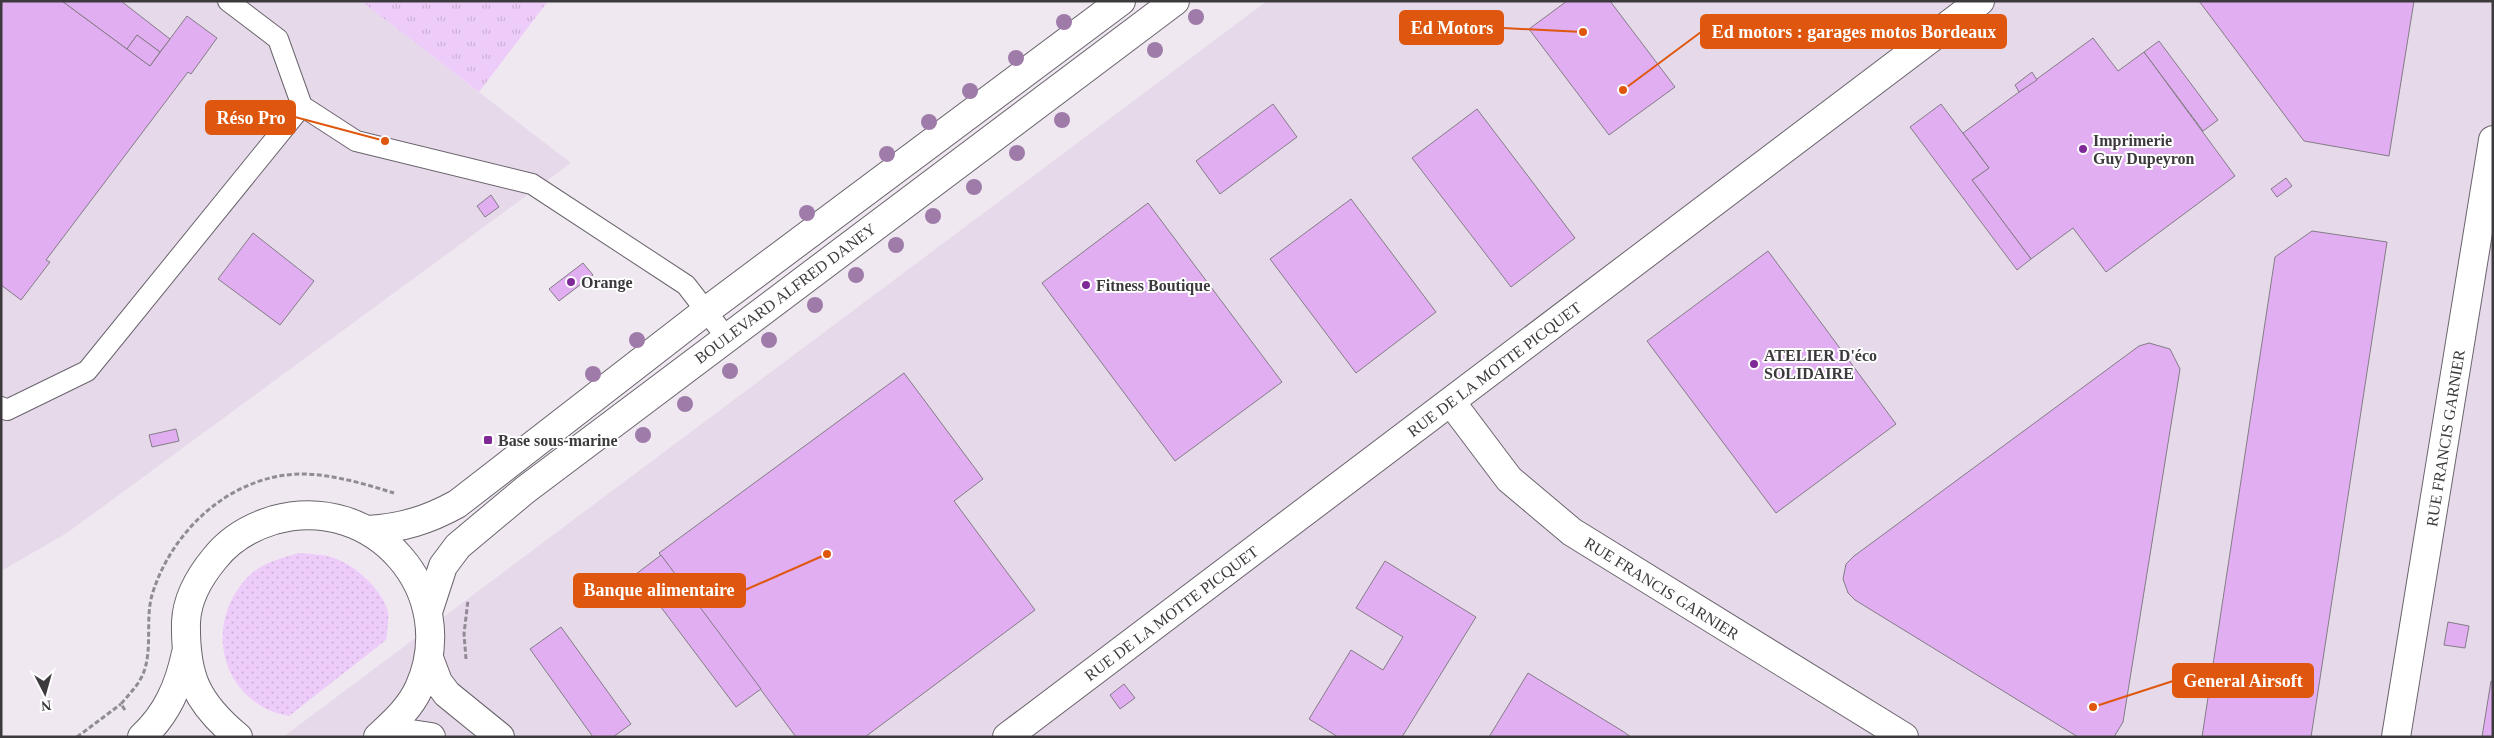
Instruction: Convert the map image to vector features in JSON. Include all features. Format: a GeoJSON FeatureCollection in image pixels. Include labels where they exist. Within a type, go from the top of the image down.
{"type":"FeatureCollection","features":[{"type":"Feature","properties":{"kind":"main road","name":"BOULEVARD ALFRED DANEY"},"geometry":{"type":"LineString","coordinates":[[368,530],[401,527],[427,520],[457,504],[706,311],[1121,1]]}},
{"type":"Feature","properties":{"kind":"main road","name":"BOULEVARD ALFRED DANEY"},"geometry":{"type":"LineString","coordinates":[[428,612],[443,566],[453,553],[525,490],[1175,1]]}},
{"type":"Feature","properties":{"kind":"main road","name":"RUE DE LA MOTTE PICQUET"},"geometry":{"type":"LineString","coordinates":[[1008,737],[1980,1]]}},
{"type":"Feature","properties":{"kind":"main road","name":"RUE FRANCIS GARNIER"},"geometry":{"type":"LineString","coordinates":[[2396,737],[2493,140]]}},
{"type":"Feature","properties":{"kind":"main road","name":"RUE FRANCIS GARNIER"},"geometry":{"type":"LineString","coordinates":[[1451,402],[1509,479],[1572,532],[1904,737]]}},
{"type":"Feature","properties":{"kind":"main road"},"geometry":{"type":"LineString","coordinates":[[142,737],[156,723],[174,695],[181,676],[186,653],[187,614],[199,578],[223,547],[255,526],[293,515],[332,516],[368,530],[396,551],[416,579],[428,612],[430,634],[429,658],[419,689],[401,716],[378,737]]}},
{"type":"Feature","properties":{"kind":"main road"},"geometry":{"type":"LineString","coordinates":[[186,653],[196,688],[216,718],[238,737]]}},
{"type":"Feature","properties":{"kind":"main road"},"geometry":{"type":"LineString","coordinates":[[429,658],[438,682],[447,694],[500,737]]}},
{"type":"Feature","properties":{"kind":"main road"},"geometry":{"type":"LineString","coordinates":[[389,737],[411,734],[431,737]]}},
{"type":"Feature","properties":{"kind":"lane"},"geometry":{"type":"LineString","coordinates":[[228,1],[278,39],[302,106],[356,141],[532,184],[686,285],[726,337]]}},
{"type":"Feature","properties":{"kind":"lane"},"geometry":{"type":"LineString","coordinates":[[1,407],[7,410],[87,370],[302,106]]}},
{"type":"Feature","properties":{"kind":"path"},"geometry":{"type":"LineString","coordinates":[[147,652],[152,596],[178,540],[201,515],[222,499],[246,487],[273,478],[296,475],[331,477],[403,496],[415,503],[427,520]]}},
{"type":"Feature","properties":{"kind":"path"},"geometry":{"type":"LineString","coordinates":[[453,553],[468,575],[469,592],[464,634],[468,667]]}},
{"type":"Feature","properties":{"kind":"path"},"geometry":{"type":"LineString","coordinates":[[77,737],[121,704]]}},
{"type":"Feature","properties":{"kind":"shaded area"},"geometry":{"type":"Polygon","coordinates":[[[1,1],[361,1],[571,163],[67,533],[1,571],[1,1]]]}},
{"type":"Feature","properties":{"kind":"shaded area"},"geometry":{"type":"Polygon","coordinates":[[[1267,1],[2493,1],[2493,737],[283,737],[1267,1]]]}},
{"type":"Feature","properties":{"kind":"green space"},"geometry":{"type":"Polygon","coordinates":[[[361,1],[548,1],[479,92],[361,1]]]}},
{"type":"Feature","properties":{"kind":"green space"},"geometry":{"type":"Polygon","coordinates":[[[300,553],[317,554],[336,559],[346,563],[364,577],[385,603],[388,612],[388,622],[386,640],[289,716],[266,709],[248,696],[234,679],[226,660],[223,639],[225,617],[234,596],[248,577],[265,565],[300,553]]]}},
{"type":"Feature","properties":{"kind":"building"},"geometry":{"type":"Polygon","coordinates":[[[1,1],[62,1],[150,66],[187,16],[217,38],[191,74],[188,72],[46,260],[50,262],[21,300],[1,285],[1,1]]]}},
{"type":"Feature","properties":{"kind":"building"},"geometry":{"type":"Polygon","coordinates":[[[62,1],[121,1],[170,39],[160,52],[137,35],[127,49],[62,1]]]}},
{"type":"Feature","properties":{"kind":"building"},"geometry":{"type":"Polygon","coordinates":[[[1567,1],[1610,1],[1675,87],[1609,135],[1529,29],[1567,1]]]}},
{"type":"Feature","properties":{"kind":"building"},"geometry":{"type":"Polygon","coordinates":[[[2199,1],[2414,1],[2389,156],[2304,141],[2199,1]]]}},
{"type":"Feature","properties":{"kind":"building"},"geometry":{"type":"Polygon","coordinates":[[[137,35],[160,52],[150,66],[127,49],[137,35]]]}},
{"type":"Feature","properties":{"kind":"building"},"geometry":{"type":"Polygon","coordinates":[[[2093,38],[2118,71],[2144,52],[2235,176],[2106,272],[2073,228],[2031,259],[1972,180],[1989,168],[1963,133],[2093,38]]]}},
{"type":"Feature","properties":{"kind":"building"},"geometry":{"type":"Polygon","coordinates":[[[2159,41],[2218,120],[2203,131],[2144,52],[2159,41]]]}},
{"type":"Feature","properties":{"kind":"building"},"geometry":{"type":"Polygon","coordinates":[[[2032,72],[2037,80],[2019,92],[2015,85],[2032,72]]]}},
{"type":"Feature","properties":{"kind":"building"},"geometry":{"type":"Polygon","coordinates":[[[1273,104],[1297,137],[1220,194],[1196,161],[1273,104]]]}},
{"type":"Feature","properties":{"kind":"building"},"geometry":{"type":"Polygon","coordinates":[[[1941,104],[1989,168],[1972,180],[2031,259],[2017,270],[1910,127],[1941,104]]]}},
{"type":"Feature","properties":{"kind":"building"},"geometry":{"type":"Polygon","coordinates":[[[1477,109],[1575,238],[1511,287],[1412,158],[1477,109]]]}},
{"type":"Feature","properties":{"kind":"building"},"geometry":{"type":"Polygon","coordinates":[[[2286,178],[2292,186],[2277,197],[2271,189],[2286,178]]]}},
{"type":"Feature","properties":{"kind":"building"},"geometry":{"type":"Polygon","coordinates":[[[491,195],[499,207],[485,217],[477,206],[491,195]]]}},
{"type":"Feature","properties":{"kind":"building"},"geometry":{"type":"Polygon","coordinates":[[[1351,199],[1436,312],[1356,373],[1270,259],[1351,199]]]}},
{"type":"Feature","properties":{"kind":"building"},"geometry":{"type":"Polygon","coordinates":[[[1148,203],[1282,382],[1175,461],[1042,283],[1148,203]]]}},
{"type":"Feature","properties":{"kind":"building"},"geometry":{"type":"Polygon","coordinates":[[[2312,231],[2387,242],[2311,737],[2202,737],[2275,257],[2312,231]]]}},
{"type":"Feature","properties":{"kind":"building"},"geometry":{"type":"Polygon","coordinates":[[[253,233],[314,281],[280,325],[218,279],[253,233]]]}},
{"type":"Feature","properties":{"kind":"building"},"geometry":{"type":"Polygon","coordinates":[[[1768,251],[1896,424],[1776,513],[1647,341],[1768,251]]]}},
{"type":"Feature","properties":{"kind":"building","name":"Orange"},"geometry":{"type":"Polygon","coordinates":[[[583,263],[593,275],[559,301],[549,289],[583,263]]]}},
{"type":"Feature","properties":{"kind":"building"},"geometry":{"type":"Polygon","coordinates":[[[2149,343],[2170,349],[2180,369],[2123,722],[2114,737],[2078,737],[1855,600],[1848,593],[1843,579],[1846,564],[1854,556],[2139,346],[2149,343]]]}},
{"type":"Feature","properties":{"kind":"building"},"geometry":{"type":"Polygon","coordinates":[[[904,373],[983,479],[954,501],[1035,610],[865,737],[796,737],[659,553],[904,373]]]}},
{"type":"Feature","properties":{"kind":"building"},"geometry":{"type":"Polygon","coordinates":[[[176,429],[179,441],[152,447],[149,435],[176,429]]]}},
{"type":"Feature","properties":{"kind":"building"},"geometry":{"type":"Polygon","coordinates":[[[661,555],[761,689],[736,707],[636,574],[661,555]]]}},
{"type":"Feature","properties":{"kind":"building"},"geometry":{"type":"Polygon","coordinates":[[[1385,561],[1476,617],[1402,737],[1338,737],[1309,719],[1351,650],[1383,670],[1403,637],[1356,608],[1385,561]]]}},
{"type":"Feature","properties":{"kind":"building"},"geometry":{"type":"Polygon","coordinates":[[[2448,622],[2469,626],[2465,648],[2444,645],[2448,622]]]}},
{"type":"Feature","properties":{"kind":"building"},"geometry":{"type":"Polygon","coordinates":[[[561,627],[631,724],[613,737],[593,737],[530,649],[561,627]]]}},
{"type":"Feature","properties":{"kind":"building"},"geometry":{"type":"Polygon","coordinates":[[[1528,673],[1624,732],[1631,737],[1489,737],[1528,673]]]}},
{"type":"Feature","properties":{"kind":"building"},"geometry":{"type":"Polygon","coordinates":[[[2491,681],[2493,682],[2493,737],[2482,737],[2491,681]]]}},
{"type":"Feature","properties":{"kind":"building"},"geometry":{"type":"Polygon","coordinates":[[[1124,684],[1135,698],[1120,709],[1110,695],[1124,684]]]}},
{"type":"Feature","properties":{"kind":"place","name":"Ed Motors"},"geometry":{"type":"Point","coordinates":[1583,32]}},
{"type":"Feature","properties":{"kind":"place","name":"Ed motors : garages motos Bordeaux"},"geometry":{"type":"Point","coordinates":[1623,90]}},
{"type":"Feature","properties":{"kind":"place","name":"Réso Pro"},"geometry":{"type":"Point","coordinates":[385,141]}},
{"type":"Feature","properties":{"kind":"place","name":"Imprimerie Guy Dupeyron"},"geometry":{"type":"Point","coordinates":[2083,149]}},
{"type":"Feature","properties":{"kind":"place","name":"Orange"},"geometry":{"type":"Point","coordinates":[571,282]}},
{"type":"Feature","properties":{"kind":"place","name":"Fitness Boutique"},"geometry":{"type":"Point","coordinates":[1086,285]}},
{"type":"Feature","properties":{"kind":"place","name":"ATELIER D'éco SOLIDAIRE"},"geometry":{"type":"Point","coordinates":[1754,364]}},
{"type":"Feature","properties":{"kind":"place","name":"Base sous-marine"},"geometry":{"type":"Point","coordinates":[488,440]}},
{"type":"Feature","properties":{"kind":"place","name":"Banque alimentaire"},"geometry":{"type":"Point","coordinates":[827,554]}},
{"type":"Feature","properties":{"kind":"place","name":"General Airsoft"},"geometry":{"type":"Point","coordinates":[2093,707]}}]}
